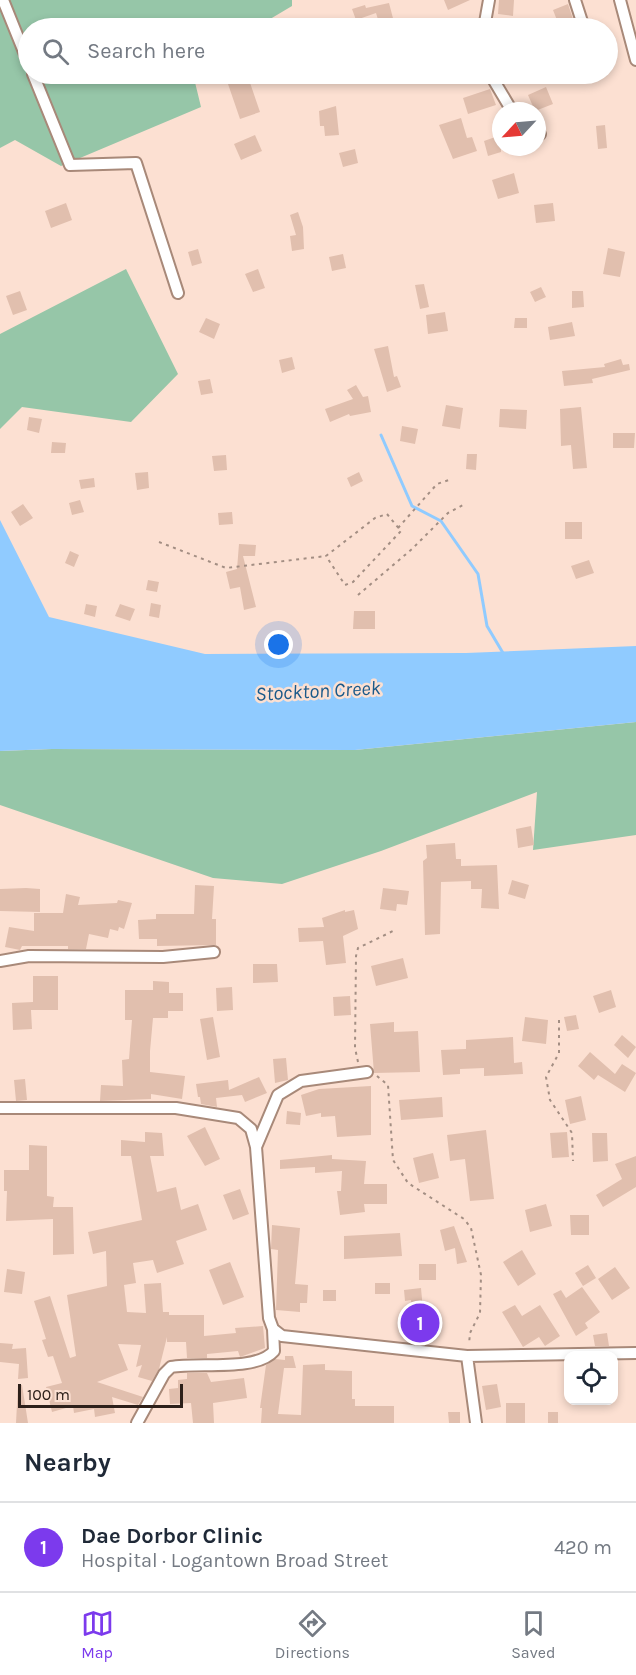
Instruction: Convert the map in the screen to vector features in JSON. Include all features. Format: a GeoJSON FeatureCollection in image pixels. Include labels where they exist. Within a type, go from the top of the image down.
{"type":"FeatureCollection","features":[{"type":"Feature","properties":{"kind":"street"},"geometry":{"type":"LineString","coordinates":[[3,0],[18,37]]}},
{"type":"Feature","properties":{"kind":"street"},"geometry":{"type":"LineString","coordinates":[[486,18],[489,0]]}},
{"type":"Feature","properties":{"kind":"street"},"geometry":{"type":"LineString","coordinates":[[575,0],[581,18]]}},
{"type":"Feature","properties":{"kind":"street"},"geometry":{"type":"LineString","coordinates":[[620,0],[636,60]]}},
{"type":"Feature","properties":{"kind":"street"},"geometry":{"type":"LineString","coordinates":[[37,84],[70,165],[136,163],[178,293]]}},
{"type":"Feature","properties":{"kind":"street"},"geometry":{"type":"LineString","coordinates":[[496,84],[507,102]]}},
{"type":"Feature","properties":{"kind":"street"},"geometry":{"type":"LineString","coordinates":[[0,962],[29,956],[164,957],[214,952]]}},
{"type":"Feature","properties":{"kind":"street"},"geometry":{"type":"LineString","coordinates":[[256,1147],[278,1095],[301,1081],[367,1072]]}},
{"type":"Feature","properties":{"kind":"street"},"geometry":{"type":"LineString","coordinates":[[0,1108],[176,1108],[238,1118],[251,1129],[256,1147],[269,1318],[273,1329],[274,1351],[268,1358],[254,1363],[171,1367],[164,1374],[137,1423]]}},
{"type":"Feature","properties":{"kind":"street"},"geometry":{"type":"LineString","coordinates":[[273,1329],[289,1338],[467,1356],[636,1353]]}},
{"type":"Feature","properties":{"kind":"street"},"geometry":{"type":"LineString","coordinates":[[467,1356],[476,1423]]}},
{"type":"Feature","properties":{"kind":"path"},"geometry":{"type":"LineString","coordinates":[[398,528],[437,484],[449,480]]}},
{"type":"Feature","properties":{"kind":"path"},"geometry":{"type":"LineString","coordinates":[[358,595],[412,549],[448,513],[463,505]]}},
{"type":"Feature","properties":{"kind":"path"},"geometry":{"type":"LineString","coordinates":[[159,542],[226,568],[326,556],[375,518],[387,514],[401,531],[353,582],[345,585],[326,556]]}},
{"type":"Feature","properties":{"kind":"path"},"geometry":{"type":"LineString","coordinates":[[393,931],[358,948],[355,1048],[358,1063],[367,1072],[382,1078],[388,1085],[393,1160],[408,1184],[464,1219],[471,1228],[481,1275],[481,1301],[480,1313],[470,1333],[467,1356]]}},
{"type":"Feature","properties":{"kind":"path"},"geometry":{"type":"LineString","coordinates":[[559,1020],[559,1053],[546,1077],[550,1100],[572,1133],[573,1161]]}},
{"type":"Feature","properties":{"kind":"green space"},"geometry":{"type":"Polygon","coordinates":[[[0,0],[292,0],[292,6],[272,18],[18,18],[18,84],[195,84],[201,107],[61,166],[15,140],[0,148],[0,0]]]}},
{"type":"Feature","properties":{"kind":"green space"},"geometry":{"type":"Polygon","coordinates":[[[126,269],[178,374],[131,422],[22,407],[0,429],[0,334],[126,269]]]}},
{"type":"Feature","properties":{"kind":"green space"},"geometry":{"type":"Polygon","coordinates":[[[636,722],[636,835],[533,850],[537,792],[381,851],[282,884],[213,878],[0,805],[0,751],[52,749],[355,750],[636,722]]]}},
{"type":"Feature","properties":{"kind":"water","name":"Stockton Creek"},"geometry":{"type":"Polygon","coordinates":[[[0,520],[49,617],[205,654],[466,653],[636,646],[636,722],[355,750],[52,749],[0,751],[0,520]]]}},
{"type":"Feature","properties":{"kind":"building"},"geometry":{"type":"Polygon","coordinates":[[[444,0],[470,0],[448,10],[444,0]]]}},
{"type":"Feature","properties":{"kind":"building"},"geometry":{"type":"Polygon","coordinates":[[[499,0],[514,0],[513,16],[498,14],[499,0]]]}},
{"type":"Feature","properties":{"kind":"building"},"geometry":{"type":"Polygon","coordinates":[[[389,3],[393,18],[378,18],[376,13],[355,18],[352,9],[365,5],[366,8],[389,3]]]}},
{"type":"Feature","properties":{"kind":"building"},"geometry":{"type":"Polygon","coordinates":[[[568,4],[573,18],[556,18],[553,10],[568,4]]]}},
{"type":"Feature","properties":{"kind":"building"},"geometry":{"type":"Polygon","coordinates":[[[228,84],[250,84],[260,112],[240,119],[228,84]]]}},
{"type":"Feature","properties":{"kind":"building"},"geometry":{"type":"Polygon","coordinates":[[[546,87],[553,104],[546,107],[546,102],[531,102],[528,95],[546,87]]]}},
{"type":"Feature","properties":{"kind":"building"},"geometry":{"type":"Polygon","coordinates":[[[490,89],[495,102],[492,102],[492,106],[468,114],[463,98],[490,89]]]}},
{"type":"Feature","properties":{"kind":"building"},"geometry":{"type":"Polygon","coordinates":[[[336,106],[339,135],[325,136],[324,126],[320,126],[319,111],[336,106]]]}},
{"type":"Feature","properties":{"kind":"building"},"geometry":{"type":"Polygon","coordinates":[[[461,118],[467,138],[472,137],[477,151],[453,159],[439,125],[461,118]]]}},
{"type":"Feature","properties":{"kind":"building"},"geometry":{"type":"Polygon","coordinates":[[[605,125],[607,148],[598,149],[596,126],[605,125]]]}},
{"type":"Feature","properties":{"kind":"building"},"geometry":{"type":"Polygon","coordinates":[[[255,135],[262,151],[241,160],[234,144],[255,135]]]}},
{"type":"Feature","properties":{"kind":"building"},"geometry":{"type":"Polygon","coordinates":[[[492,138],[492,155],[488,156],[484,141],[492,138]]]}},
{"type":"Feature","properties":{"kind":"building"},"geometry":{"type":"Polygon","coordinates":[[[355,149],[358,163],[343,167],[339,153],[355,149]]]}},
{"type":"Feature","properties":{"kind":"building"},"geometry":{"type":"Polygon","coordinates":[[[514,173],[519,193],[498,199],[492,180],[514,173]]]}},
{"type":"Feature","properties":{"kind":"building"},"geometry":{"type":"Polygon","coordinates":[[[66,203],[72,220],[51,228],[45,211],[66,203]]]}},
{"type":"Feature","properties":{"kind":"building"},"geometry":{"type":"Polygon","coordinates":[[[553,203],[555,221],[536,223],[534,205],[553,203]]]}},
{"type":"Feature","properties":{"kind":"building"},"geometry":{"type":"Polygon","coordinates":[[[298,212],[303,227],[304,249],[292,251],[290,236],[296,235],[290,215],[298,212]]]}},
{"type":"Feature","properties":{"kind":"building"},"geometry":{"type":"Polygon","coordinates":[[[608,248],[625,252],[620,277],[603,274],[608,248]]]}},
{"type":"Feature","properties":{"kind":"building"},"geometry":{"type":"Polygon","coordinates":[[[198,249],[202,263],[192,266],[188,252],[198,249]]]}},
{"type":"Feature","properties":{"kind":"building"},"geometry":{"type":"Polygon","coordinates":[[[343,254],[346,268],[332,271],[329,257],[343,254]]]}},
{"type":"Feature","properties":{"kind":"building"},"geometry":{"type":"Polygon","coordinates":[[[258,269],[265,288],[253,292],[245,274],[258,269]]]}},
{"type":"Feature","properties":{"kind":"building"},"geometry":{"type":"Polygon","coordinates":[[[424,284],[429,307],[420,309],[415,285],[424,284]]]}},
{"type":"Feature","properties":{"kind":"building"},"geometry":{"type":"Polygon","coordinates":[[[541,287],[546,297],[535,302],[530,292],[541,287]]]}},
{"type":"Feature","properties":{"kind":"building"},"geometry":{"type":"Polygon","coordinates":[[[20,291],[27,310],[13,315],[6,296],[20,291]]]}},
{"type":"Feature","properties":{"kind":"building"},"geometry":{"type":"Polygon","coordinates":[[[572,291],[583,291],[584,307],[572,308],[572,291]]]}},
{"type":"Feature","properties":{"kind":"building"},"geometry":{"type":"Polygon","coordinates":[[[445,312],[448,331],[428,334],[426,315],[445,312]]]}},
{"type":"Feature","properties":{"kind":"building"},"geometry":{"type":"Polygon","coordinates":[[[206,318],[220,324],[214,339],[199,332],[206,318]]]}},
{"type":"Feature","properties":{"kind":"building"},"geometry":{"type":"Polygon","coordinates":[[[515,318],[527,318],[527,328],[514,328],[515,318]]]}},
{"type":"Feature","properties":{"kind":"building"},"geometry":{"type":"Polygon","coordinates":[[[572,322],[575,336],[550,340],[548,327],[572,322]]]}},
{"type":"Feature","properties":{"kind":"building"},"geometry":{"type":"Polygon","coordinates":[[[388,346],[394,377],[397,376],[401,387],[387,392],[374,349],[388,346]]]}},
{"type":"Feature","properties":{"kind":"building"},"geometry":{"type":"Polygon","coordinates":[[[292,357],[295,369],[282,373],[279,360],[292,357]]]}},
{"type":"Feature","properties":{"kind":"building"},"geometry":{"type":"Polygon","coordinates":[[[621,359],[623,365],[629,364],[630,370],[592,379],[593,383],[564,386],[562,371],[605,367],[604,364],[621,359]]]}},
{"type":"Feature","properties":{"kind":"building"},"geometry":{"type":"Polygon","coordinates":[[[210,379],[213,393],[201,395],[198,381],[210,379]]]}},
{"type":"Feature","properties":{"kind":"building"},"geometry":{"type":"Polygon","coordinates":[[[356,385],[363,397],[368,396],[371,412],[350,416],[349,414],[330,422],[325,409],[353,399],[347,390],[356,385]]]}},
{"type":"Feature","properties":{"kind":"building"},"geometry":{"type":"Polygon","coordinates":[[[446,405],[463,408],[460,429],[442,426],[446,405]]]}},
{"type":"Feature","properties":{"kind":"building"},"geometry":{"type":"Polygon","coordinates":[[[581,407],[587,468],[573,469],[571,445],[561,446],[560,409],[581,407]]]}},
{"type":"Feature","properties":{"kind":"building"},"geometry":{"type":"Polygon","coordinates":[[[500,409],[527,410],[526,429],[499,427],[500,409]]]}},
{"type":"Feature","properties":{"kind":"building"},"geometry":{"type":"Polygon","coordinates":[[[29,417],[42,419],[39,433],[27,430],[29,417]]]}},
{"type":"Feature","properties":{"kind":"building"},"geometry":{"type":"Polygon","coordinates":[[[402,426],[418,429],[415,444],[400,441],[402,426]]]}},
{"type":"Feature","properties":{"kind":"building"},"geometry":{"type":"Polygon","coordinates":[[[613,433],[635,433],[634,448],[613,448],[613,433]]]}},
{"type":"Feature","properties":{"kind":"building"},"geometry":{"type":"Polygon","coordinates":[[[52,442],[66,443],[65,453],[51,453],[52,442]]]}},
{"type":"Feature","properties":{"kind":"building"},"geometry":{"type":"Polygon","coordinates":[[[467,454],[477,454],[476,470],[466,469],[467,454]]]}},
{"type":"Feature","properties":{"kind":"building"},"geometry":{"type":"Polygon","coordinates":[[[226,455],[227,470],[214,471],[212,456],[226,455]]]}},
{"type":"Feature","properties":{"kind":"building"},"geometry":{"type":"Polygon","coordinates":[[[148,472],[149,488],[137,490],[135,473],[148,472]]]}},
{"type":"Feature","properties":{"kind":"building"},"geometry":{"type":"Polygon","coordinates":[[[359,472],[363,481],[351,487],[347,478],[359,472]]]}},
{"type":"Feature","properties":{"kind":"building"},"geometry":{"type":"Polygon","coordinates":[[[94,478],[95,487],[81,489],[79,480],[94,478]]]}},
{"type":"Feature","properties":{"kind":"building"},"geometry":{"type":"Polygon","coordinates":[[[80,500],[84,512],[72,515],[69,503],[80,500]]]}},
{"type":"Feature","properties":{"kind":"building"},"geometry":{"type":"Polygon","coordinates":[[[23,504],[33,518],[20,526],[11,512],[23,504]]]}},
{"type":"Feature","properties":{"kind":"building"},"geometry":{"type":"Polygon","coordinates":[[[232,512],[233,524],[219,525],[218,513],[232,512]]]}},
{"type":"Feature","properties":{"kind":"building"},"geometry":{"type":"Polygon","coordinates":[[[565,522],[582,522],[582,539],[565,539],[565,522]]]}},
{"type":"Feature","properties":{"kind":"building"},"geometry":{"type":"Polygon","coordinates":[[[239,544],[256,545],[255,556],[243,556],[256,607],[244,610],[240,587],[230,589],[226,572],[237,569],[239,544]]]}},
{"type":"Feature","properties":{"kind":"building"},"geometry":{"type":"Polygon","coordinates":[[[70,551],[79,555],[74,567],[65,563],[70,551]]]}},
{"type":"Feature","properties":{"kind":"building"},"geometry":{"type":"Polygon","coordinates":[[[589,560],[594,573],[576,579],[571,566],[589,560]]]}},
{"type":"Feature","properties":{"kind":"building"},"geometry":{"type":"Polygon","coordinates":[[[148,580],[159,582],[157,592],[146,590],[148,580]]]}},
{"type":"Feature","properties":{"kind":"building"},"geometry":{"type":"Polygon","coordinates":[[[151,603],[161,605],[159,618],[149,616],[151,603]]]}},
{"type":"Feature","properties":{"kind":"building"},"geometry":{"type":"Polygon","coordinates":[[[86,604],[97,606],[95,617],[84,614],[86,604]]]}},
{"type":"Feature","properties":{"kind":"building"},"geometry":{"type":"Polygon","coordinates":[[[120,604],[135,609],[130,621],[115,616],[120,604]]]}},
{"type":"Feature","properties":{"kind":"building"},"geometry":{"type":"Polygon","coordinates":[[[354,611],[375,611],[375,629],[353,629],[354,611]]]}},
{"type":"Feature","properties":{"kind":"building"},"geometry":{"type":"Polygon","coordinates":[[[531,826],[534,845],[518,848],[516,829],[531,826]]]}},
{"type":"Feature","properties":{"kind":"building"},"geometry":{"type":"Polygon","coordinates":[[[455,843],[456,859],[461,859],[461,866],[497,865],[499,909],[481,908],[482,889],[471,889],[471,881],[441,882],[440,934],[425,935],[423,861],[427,858],[426,845],[455,843]]]}},
{"type":"Feature","properties":{"kind":"building"},"geometry":{"type":"Polygon","coordinates":[[[512,880],[529,885],[525,899],[508,894],[512,880]]]}},
{"type":"Feature","properties":{"kind":"building"},"geometry":{"type":"Polygon","coordinates":[[[195,885],[214,886],[212,919],[216,919],[216,945],[157,946],[157,939],[139,939],[138,920],[156,919],[156,914],[194,914],[195,885]]]}},
{"type":"Feature","properties":{"kind":"building"},"geometry":{"type":"Polygon","coordinates":[[[383,888],[409,891],[407,905],[397,904],[396,911],[380,909],[383,888]]]}},
{"type":"Feature","properties":{"kind":"building"},"geometry":{"type":"Polygon","coordinates":[[[0,889],[40,889],[40,912],[0,911],[0,889]]]}},
{"type":"Feature","properties":{"kind":"building"},"geometry":{"type":"Polygon","coordinates":[[[66,894],[80,897],[78,905],[117,903],[118,900],[132,903],[124,929],[119,927],[118,931],[110,929],[108,938],[89,934],[86,949],[68,949],[68,946],[22,946],[20,950],[5,947],[9,927],[34,931],[34,913],[63,913],[66,894]]]}},
{"type":"Feature","properties":{"kind":"building"},"geometry":{"type":"Polygon","coordinates":[[[345,910],[345,912],[354,910],[358,929],[343,936],[346,963],[326,965],[323,941],[299,942],[298,928],[324,927],[322,918],[345,910]]]}},
{"type":"Feature","properties":{"kind":"building"},"geometry":{"type":"Polygon","coordinates":[[[403,958],[408,978],[376,986],[371,966],[403,958]]]}},
{"type":"Feature","properties":{"kind":"building"},"geometry":{"type":"Polygon","coordinates":[[[253,964],[277,964],[278,982],[253,983],[253,964]]]}},
{"type":"Feature","properties":{"kind":"building"},"geometry":{"type":"Polygon","coordinates":[[[33,976],[58,976],[58,1010],[31,1010],[32,1029],[13,1030],[12,1003],[33,1002],[33,976]]]}},
{"type":"Feature","properties":{"kind":"building"},"geometry":{"type":"Polygon","coordinates":[[[153,981],[169,982],[169,993],[183,993],[183,1011],[168,1011],[168,1018],[153,1018],[150,1051],[150,1072],[185,1076],[182,1099],[151,1094],[151,1099],[100,1101],[101,1085],[123,1086],[122,1060],[129,1059],[132,1020],[125,1020],[125,990],[153,990],[153,981]]]}},
{"type":"Feature","properties":{"kind":"building"},"geometry":{"type":"Polygon","coordinates":[[[232,987],[233,1010],[217,1011],[216,988],[232,987]]]}},
{"type":"Feature","properties":{"kind":"building"},"geometry":{"type":"Polygon","coordinates":[[[611,990],[616,1007],[599,1013],[593,996],[611,990]]]}},
{"type":"Feature","properties":{"kind":"building"},"geometry":{"type":"Polygon","coordinates":[[[350,996],[351,1015],[334,1016],[333,997],[350,996]]]}},
{"type":"Feature","properties":{"kind":"building"},"geometry":{"type":"Polygon","coordinates":[[[576,1015],[579,1029],[567,1031],[564,1017],[576,1015]]]}},
{"type":"Feature","properties":{"kind":"building"},"geometry":{"type":"Polygon","coordinates":[[[213,1017],[220,1057],[207,1060],[200,1019],[213,1017]]]}},
{"type":"Feature","properties":{"kind":"building"},"geometry":{"type":"Polygon","coordinates":[[[525,1017],[548,1020],[546,1044],[522,1041],[525,1017]]]}},
{"type":"Feature","properties":{"kind":"building"},"geometry":{"type":"Polygon","coordinates":[[[394,1022],[394,1032],[418,1031],[420,1072],[374,1073],[370,1024],[394,1022]]]}},
{"type":"Feature","properties":{"kind":"building"},"geometry":{"type":"Polygon","coordinates":[[[622,1035],[636,1047],[628,1058],[614,1045],[622,1035]]]}},
{"type":"Feature","properties":{"kind":"building"},"geometry":{"type":"Polygon","coordinates":[[[513,1037],[514,1063],[522,1062],[523,1074],[484,1076],[484,1068],[460,1069],[460,1074],[443,1075],[441,1050],[466,1049],[466,1040],[513,1037]]]}},
{"type":"Feature","properties":{"kind":"building"},"geometry":{"type":"Polygon","coordinates":[[[590,1052],[615,1074],[622,1064],[636,1073],[625,1092],[598,1075],[594,1080],[578,1066],[590,1052]]]}},
{"type":"Feature","properties":{"kind":"building"},"geometry":{"type":"Polygon","coordinates":[[[286,1058],[288,1080],[275,1083],[273,1059],[286,1058]]]}},
{"type":"Feature","properties":{"kind":"building"},"geometry":{"type":"Polygon","coordinates":[[[259,1077],[267,1093],[245,1102],[242,1095],[216,1098],[217,1107],[201,1104],[200,1097],[198,1097],[196,1084],[228,1080],[229,1090],[259,1077]]]}},
{"type":"Feature","properties":{"kind":"building"},"geometry":{"type":"Polygon","coordinates":[[[25,1079],[27,1100],[16,1101],[14,1080],[25,1079]]]}},
{"type":"Feature","properties":{"kind":"building"},"geometry":{"type":"Polygon","coordinates":[[[371,1086],[371,1135],[337,1137],[335,1116],[321,1117],[321,1113],[306,1116],[301,1095],[319,1089],[371,1086]]]}},
{"type":"Feature","properties":{"kind":"building"},"geometry":{"type":"Polygon","coordinates":[[[581,1096],[586,1120],[570,1124],[565,1100],[581,1096]]]}},
{"type":"Feature","properties":{"kind":"building"},"geometry":{"type":"Polygon","coordinates":[[[442,1097],[443,1117],[401,1120],[399,1100],[442,1097]]]}},
{"type":"Feature","properties":{"kind":"building"},"geometry":{"type":"Polygon","coordinates":[[[287,1111],[301,1113],[300,1125],[286,1124],[287,1111]]]}},
{"type":"Feature","properties":{"kind":"building"},"geometry":{"type":"Polygon","coordinates":[[[205,1127],[220,1159],[205,1166],[187,1136],[205,1127]]]}},
{"type":"Feature","properties":{"kind":"building"},"geometry":{"type":"Polygon","coordinates":[[[486,1130],[494,1199],[470,1201],[465,1159],[450,1161],[447,1135],[486,1130]]]}},
{"type":"Feature","properties":{"kind":"building"},"geometry":{"type":"Polygon","coordinates":[[[145,1132],[162,1133],[164,1156],[150,1156],[157,1192],[176,1187],[181,1210],[198,1204],[207,1230],[176,1241],[184,1264],[157,1273],[153,1260],[133,1263],[136,1283],[124,1285],[127,1312],[146,1313],[144,1284],[161,1283],[163,1312],[169,1312],[169,1315],[204,1315],[204,1336],[236,1333],[235,1328],[263,1326],[265,1348],[240,1357],[238,1351],[207,1354],[207,1358],[187,1358],[186,1342],[167,1342],[167,1337],[159,1369],[152,1381],[138,1377],[142,1365],[136,1367],[141,1345],[118,1344],[128,1370],[97,1382],[143,1397],[138,1405],[112,1397],[115,1413],[95,1417],[94,1409],[74,1413],[73,1406],[52,1412],[46,1387],[62,1383],[53,1356],[48,1357],[42,1340],[46,1339],[34,1301],[50,1296],[70,1358],[76,1356],[67,1295],[107,1286],[106,1251],[93,1254],[88,1232],[142,1220],[131,1156],[121,1156],[121,1140],[145,1142],[145,1132]]]}},
{"type":"Feature","properties":{"kind":"building"},"geometry":{"type":"Polygon","coordinates":[[[567,1132],[569,1157],[552,1158],[550,1133],[567,1132]]]}},
{"type":"Feature","properties":{"kind":"building"},"geometry":{"type":"Polygon","coordinates":[[[592,1133],[607,1133],[608,1161],[593,1162],[592,1133]]]}},
{"type":"Feature","properties":{"kind":"building"},"geometry":{"type":"Polygon","coordinates":[[[29,1145],[47,1146],[47,1196],[54,1197],[53,1207],[73,1207],[74,1254],[53,1255],[53,1219],[6,1221],[7,1191],[4,1191],[4,1170],[29,1170],[29,1145]]]}},
{"type":"Feature","properties":{"kind":"building"},"geometry":{"type":"Polygon","coordinates":[[[433,1153],[439,1178],[419,1183],[413,1158],[433,1153]]]}},
{"type":"Feature","properties":{"kind":"building"},"geometry":{"type":"Polygon","coordinates":[[[332,1155],[332,1159],[366,1161],[364,1184],[387,1184],[387,1204],[364,1204],[365,1212],[340,1215],[337,1191],[341,1191],[342,1171],[315,1173],[315,1167],[280,1169],[280,1160],[332,1155]]]}},
{"type":"Feature","properties":{"kind":"building"},"geometry":{"type":"Polygon","coordinates":[[[636,1156],[636,1187],[603,1207],[596,1195],[622,1179],[615,1164],[636,1156]]]}},
{"type":"Feature","properties":{"kind":"building"},"geometry":{"type":"Polygon","coordinates":[[[240,1189],[249,1214],[233,1220],[223,1195],[240,1189]]]}},
{"type":"Feature","properties":{"kind":"building"},"geometry":{"type":"Polygon","coordinates":[[[546,1204],[552,1226],[530,1232],[525,1210],[546,1204]]]}},
{"type":"Feature","properties":{"kind":"building"},"geometry":{"type":"Polygon","coordinates":[[[570,1215],[589,1215],[589,1235],[571,1235],[570,1215]]]}},
{"type":"Feature","properties":{"kind":"building"},"geometry":{"type":"Polygon","coordinates":[[[272,1225],[300,1228],[295,1284],[308,1285],[307,1303],[300,1303],[300,1312],[276,1310],[278,1250],[271,1249],[272,1225]]]}},
{"type":"Feature","properties":{"kind":"building"},"geometry":{"type":"Polygon","coordinates":[[[454,1226],[467,1262],[457,1264],[455,1248],[445,1251],[440,1230],[454,1226]]]}},
{"type":"Feature","properties":{"kind":"building"},"geometry":{"type":"Polygon","coordinates":[[[400,1233],[402,1256],[344,1259],[344,1236],[400,1233]]]}},
{"type":"Feature","properties":{"kind":"building"},"geometry":{"type":"Polygon","coordinates":[[[522,1250],[536,1274],[518,1286],[503,1262],[522,1250]]]}},
{"type":"Feature","properties":{"kind":"building"},"geometry":{"type":"Polygon","coordinates":[[[230,1262],[244,1297],[223,1305],[209,1270],[230,1262]]]}},
{"type":"Feature","properties":{"kind":"building"},"geometry":{"type":"Polygon","coordinates":[[[419,1264],[436,1264],[436,1280],[419,1280],[419,1264]]]}},
{"type":"Feature","properties":{"kind":"building"},"geometry":{"type":"Polygon","coordinates":[[[588,1265],[596,1278],[583,1286],[575,1273],[588,1265]]]}},
{"type":"Feature","properties":{"kind":"building"},"geometry":{"type":"Polygon","coordinates":[[[615,1267],[630,1288],[612,1300],[598,1279],[615,1267]]]}},
{"type":"Feature","properties":{"kind":"building"},"geometry":{"type":"Polygon","coordinates":[[[7,1269],[25,1272],[22,1294],[4,1292],[7,1269]]]}},
{"type":"Feature","properties":{"kind":"building"},"geometry":{"type":"Polygon","coordinates":[[[375,1283],[390,1283],[390,1294],[375,1294],[375,1283]]]}},
{"type":"Feature","properties":{"kind":"building"},"geometry":{"type":"Polygon","coordinates":[[[582,1287],[600,1312],[585,1323],[588,1328],[576,1336],[553,1294],[561,1290],[566,1298],[582,1287]]]}},
{"type":"Feature","properties":{"kind":"building"},"geometry":{"type":"Polygon","coordinates":[[[421,1288],[423,1310],[433,1310],[433,1334],[411,1334],[411,1300],[405,1301],[404,1290],[421,1288]]]}},
{"type":"Feature","properties":{"kind":"building"},"geometry":{"type":"Polygon","coordinates":[[[323,1290],[336,1290],[336,1301],[323,1301],[323,1290]]]}},
{"type":"Feature","properties":{"kind":"building"},"geometry":{"type":"Polygon","coordinates":[[[515,1305],[522,1316],[540,1305],[560,1336],[545,1346],[539,1337],[523,1347],[502,1312],[515,1305]]]}},
{"type":"Feature","properties":{"kind":"building"},"geometry":{"type":"Polygon","coordinates":[[[607,1333],[609,1346],[595,1346],[593,1335],[607,1333]]]}},
{"type":"Feature","properties":{"kind":"building"},"geometry":{"type":"Polygon","coordinates":[[[0,1343],[13,1344],[12,1349],[26,1348],[28,1378],[18,1379],[19,1364],[0,1362],[0,1343]]]}},
{"type":"Feature","properties":{"kind":"building"},"geometry":{"type":"Polygon","coordinates":[[[285,1356],[293,1356],[296,1368],[284,1368],[278,1414],[301,1415],[303,1365],[325,1364],[325,1370],[352,1371],[352,1399],[355,1399],[355,1406],[394,1406],[394,1423],[261,1423],[262,1408],[260,1408],[266,1365],[275,1359],[285,1360],[285,1356]]]}},
{"type":"Feature","properties":{"kind":"building"},"geometry":{"type":"Polygon","coordinates":[[[187,1373],[207,1373],[211,1382],[244,1378],[247,1398],[213,1403],[214,1423],[193,1423],[191,1403],[170,1404],[169,1389],[178,1388],[178,1380],[187,1379],[187,1373]]]}},
{"type":"Feature","properties":{"kind":"building"},"geometry":{"type":"Polygon","coordinates":[[[497,1384],[501,1407],[486,1410],[482,1386],[497,1384]]]}},
{"type":"Feature","properties":{"kind":"building"},"geometry":{"type":"Polygon","coordinates":[[[18,1385],[22,1385],[28,1423],[16,1423],[18,1385]]]}},
{"type":"Feature","properties":{"kind":"building"},"geometry":{"type":"Polygon","coordinates":[[[506,1403],[525,1403],[525,1423],[506,1423],[506,1403]]]}},
{"type":"Feature","properties":{"kind":"building"},"geometry":{"type":"Polygon","coordinates":[[[448,1412],[460,1412],[460,1423],[449,1423],[448,1412]]]}},
{"type":"Feature","properties":{"kind":"building"},"geometry":{"type":"Polygon","coordinates":[[[548,1412],[558,1412],[558,1423],[548,1423],[548,1412]]]}},
{"type":"Feature","properties":{"kind":"waterway"},"geometry":{"type":"LineString","coordinates":[[381,435],[412,506],[441,521],[478,574],[487,626],[503,653]]}},
{"type":"Feature","properties":{"kind":"place","name":"Dae Dorbor Clinic"},"geometry":{"type":"Point","coordinates":[420,1323]}}]}
